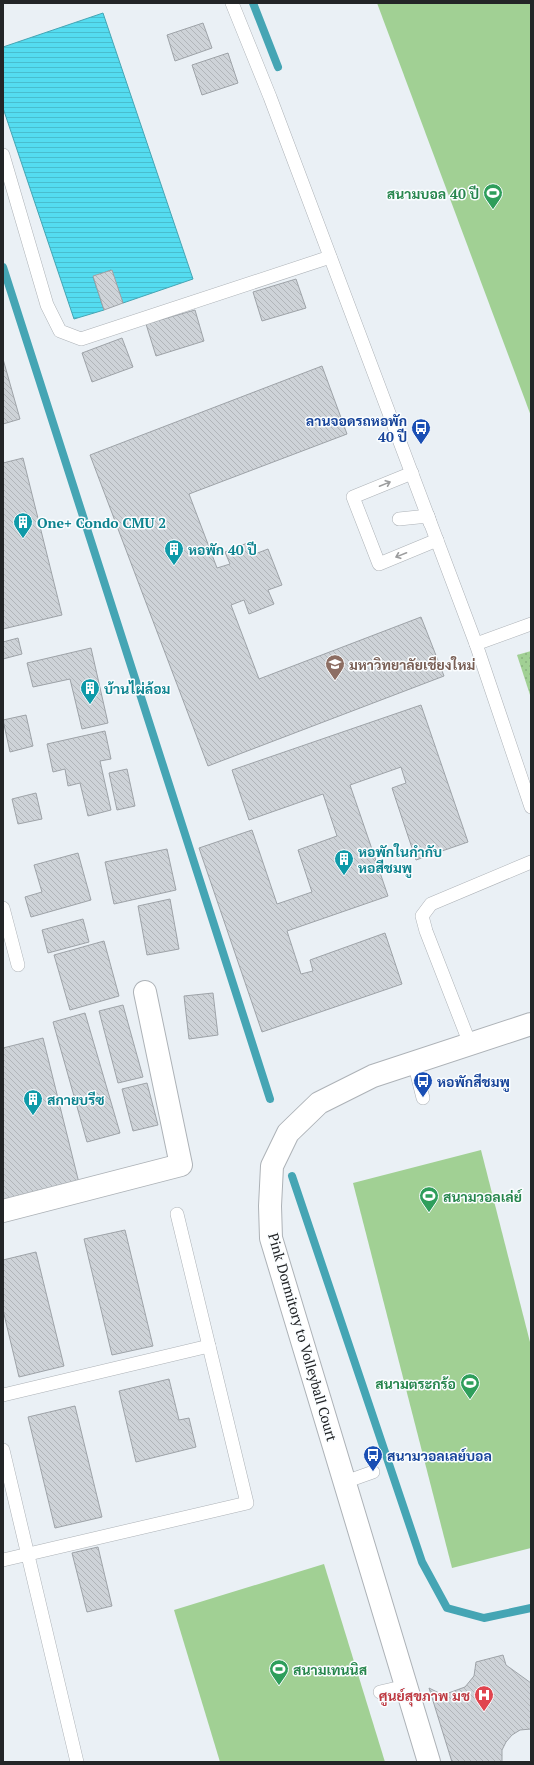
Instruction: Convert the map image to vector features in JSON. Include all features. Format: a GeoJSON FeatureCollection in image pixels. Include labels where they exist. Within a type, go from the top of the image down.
{"type":"FeatureCollection","features":[{"type":"Feature","properties":{"kind":"street"},"geometry":{"type":"LineString","coordinates":[[3,1211],[181,1165],[145,992]]}},
{"type":"Feature","properties":{"kind":"street"},"geometry":{"type":"LineString","coordinates":[[470,1044],[531,1024]]}},
{"type":"Feature","properties":{"kind":"street"},"geometry":{"type":"LineString","coordinates":[[345,1482],[399,1663]]}},
{"type":"Feature","properties":{"kind":"street"},"geometry":{"type":"LineString","coordinates":[[406,1686],[430,1762]]}},
{"type":"Feature","properties":{"kind":"lane"},"geometry":{"type":"LineString","coordinates":[[232,3],[330,257],[476,644],[531,809]]}},
{"type":"Feature","properties":{"kind":"lane"},"geometry":{"type":"LineString","coordinates":[[3,156],[47,305],[60,331],[81,339],[330,257]]}},
{"type":"Feature","properties":{"kind":"lane"},"geometry":{"type":"LineString","coordinates":[[412,473],[353,497],[379,564],[437,540]]}},
{"type":"Feature","properties":{"kind":"lane"},"geometry":{"type":"LineString","coordinates":[[399,519],[428,516]]}},
{"type":"Feature","properties":{"kind":"lane"},"geometry":{"type":"LineString","coordinates":[[437,540],[531,809]]}},
{"type":"Feature","properties":{"kind":"lane"},"geometry":{"type":"LineString","coordinates":[[476,644],[531,624]]}},
{"type":"Feature","properties":{"kind":"lane"},"geometry":{"type":"LineString","coordinates":[[470,1044],[426,931],[422,916],[431,904],[531,862]]}},
{"type":"Feature","properties":{"kind":"lane"},"geometry":{"type":"LineString","coordinates":[[3,908],[18,965]]}},
{"type":"Feature","properties":{"kind":"lane","name":"Pink Dormitory to Volleyball Court"},"geometry":{"type":"LineString","coordinates":[[345,1482],[271,1238],[270,1206],[272,1166],[288,1133],[319,1103],[373,1076],[470,1044]]}},
{"type":"Feature","properties":{"kind":"lane"},"geometry":{"type":"LineString","coordinates":[[414,1062],[423,1098]]}},
{"type":"Feature","properties":{"kind":"lane"},"geometry":{"type":"LineString","coordinates":[[3,1560],[247,1503],[177,1214]]}},
{"type":"Feature","properties":{"kind":"lane"},"geometry":{"type":"LineString","coordinates":[[3,1395],[209,1346]]}},
{"type":"Feature","properties":{"kind":"lane"},"geometry":{"type":"LineString","coordinates":[[3,1450],[77,1762]]}},
{"type":"Feature","properties":{"kind":"lane"},"geometry":{"type":"LineString","coordinates":[[345,1482],[373,1472]]}},
{"type":"Feature","properties":{"kind":"lane"},"geometry":{"type":"LineString","coordinates":[[380,1692],[406,1686],[399,1663]]}},
{"type":"Feature","properties":{"kind":"green space","name":"สนามบอล 40 ปี"},"geometry":{"type":"Polygon","coordinates":[[[377,3],[531,3],[531,416],[377,3]]]}},
{"type":"Feature","properties":{"kind":"green space"},"geometry":{"type":"Polygon","coordinates":[[[531,651],[531,698],[517,655],[531,651]]]}},
{"type":"Feature","properties":{"kind":"green space","name":"สนามตระกร้อ"},"geometry":{"type":"Polygon","coordinates":[[[481,1150],[531,1346],[531,1548],[452,1568],[353,1183],[481,1150]]]}},
{"type":"Feature","properties":{"kind":"green space","name":"สนามเทนนิส"},"geometry":{"type":"Polygon","coordinates":[[[324,1564],[385,1762],[220,1762],[174,1610],[324,1564]]]}},
{"type":"Feature","properties":{"kind":"water"},"geometry":{"type":"Polygon","coordinates":[[[103,13],[193,279],[123,303],[111,270],[93,277],[104,310],[74,319],[3,108],[3,47],[103,13]]]}},
{"type":"Feature","properties":{"kind":"building"},"geometry":{"type":"Polygon","coordinates":[[[203,23],[212,48],[175,61],[167,35],[203,23]]]}},
{"type":"Feature","properties":{"kind":"building"},"geometry":{"type":"Polygon","coordinates":[[[228,53],[238,83],[202,95],[192,65],[228,53]]]}},
{"type":"Feature","properties":{"kind":"building"},"geometry":{"type":"Polygon","coordinates":[[[112,270],[123,303],[104,310],[93,276],[112,270]]]}},
{"type":"Feature","properties":{"kind":"building"},"geometry":{"type":"Polygon","coordinates":[[[296,279],[306,308],[262,321],[253,292],[296,279]]]}},
{"type":"Feature","properties":{"kind":"building"},"geometry":{"type":"Polygon","coordinates":[[[195,310],[204,341],[156,356],[146,324],[195,310]]]}},
{"type":"Feature","properties":{"kind":"building"},"geometry":{"type":"Polygon","coordinates":[[[122,338],[133,367],[92,382],[82,353],[122,338]]]}},
{"type":"Feature","properties":{"kind":"building"},"geometry":{"type":"Polygon","coordinates":[[[3,359],[20,419],[3,424],[3,359]]]}},
{"type":"Feature","properties":{"kind":"building","name":"หอพัก 40 ปี"},"geometry":{"type":"Polygon","coordinates":[[[322,366],[347,434],[189,494],[217,568],[230,564],[225,552],[250,542],[255,554],[268,549],[282,585],[268,590],[274,604],[249,614],[244,600],[231,605],[259,679],[421,617],[444,676],[208,766],[90,455],[322,366]]]}},
{"type":"Feature","properties":{"kind":"building","name":"One+ Condo CMU 2"},"geometry":{"type":"Polygon","coordinates":[[[23,458],[62,615],[3,629],[3,463],[23,458]]]}},
{"type":"Feature","properties":{"kind":"building"},"geometry":{"type":"Polygon","coordinates":[[[18,638],[22,654],[3,659],[3,642],[18,638]]]}},
{"type":"Feature","properties":{"kind":"building","name":"บ้านไผ่ล้อม"},"geometry":{"type":"Polygon","coordinates":[[[91,648],[108,723],[82,729],[70,679],[33,687],[27,663],[91,648]]]}},
{"type":"Feature","properties":{"kind":"building","name":"หอพักในกำกับ หอสีชมพู"},"geometry":{"type":"Polygon","coordinates":[[[421,705],[468,842],[416,860],[392,788],[406,783],[401,767],[350,785],[388,896],[287,931],[301,974],[313,971],[310,960],[385,933],[402,984],[262,1032],[199,848],[252,830],[277,904],[312,892],[298,850],[337,836],[323,794],[249,820],[232,770],[421,705]]]}},
{"type":"Feature","properties":{"kind":"building"},"geometry":{"type":"Polygon","coordinates":[[[26,715],[33,746],[10,752],[3,720],[26,715]]]}},
{"type":"Feature","properties":{"kind":"building"},"geometry":{"type":"Polygon","coordinates":[[[105,731],[111,759],[100,761],[111,810],[88,816],[80,783],[68,786],[65,769],[53,772],[47,744],[105,731]]]}},
{"type":"Feature","properties":{"kind":"building"},"geometry":{"type":"Polygon","coordinates":[[[127,769],[135,806],[117,810],[109,773],[127,769]]]}},
{"type":"Feature","properties":{"kind":"building"},"geometry":{"type":"Polygon","coordinates":[[[36,793],[42,819],[18,824],[12,799],[36,793]]]}},
{"type":"Feature","properties":{"kind":"building"},"geometry":{"type":"Polygon","coordinates":[[[167,849],[176,890],[114,904],[105,862],[167,849]]]}},
{"type":"Feature","properties":{"kind":"building"},"geometry":{"type":"Polygon","coordinates":[[[78,853],[91,900],[31,917],[25,897],[42,892],[34,865],[78,853]]]}},
{"type":"Feature","properties":{"kind":"building"},"geometry":{"type":"Polygon","coordinates":[[[170,899],[179,949],[147,955],[138,906],[170,899]]]}},
{"type":"Feature","properties":{"kind":"building"},"geometry":{"type":"Polygon","coordinates":[[[83,919],[89,942],[48,953],[42,930],[83,919]]]}},
{"type":"Feature","properties":{"kind":"building"},"geometry":{"type":"Polygon","coordinates":[[[104,941],[119,996],[70,1010],[54,955],[104,941]]]}},
{"type":"Feature","properties":{"kind":"building"},"geometry":{"type":"Polygon","coordinates":[[[213,993],[218,1035],[189,1039],[184,996],[213,993]]]}},
{"type":"Feature","properties":{"kind":"building"},"geometry":{"type":"Polygon","coordinates":[[[123,1005],[143,1077],[118,1083],[99,1011],[123,1005]]]}},
{"type":"Feature","properties":{"kind":"building"},"geometry":{"type":"Polygon","coordinates":[[[85,1013],[120,1133],[87,1142],[53,1022],[85,1013]]]}},
{"type":"Feature","properties":{"kind":"building","name":"สกายบรีซ"},"geometry":{"type":"Polygon","coordinates":[[[43,1038],[79,1183],[3,1202],[3,1048],[43,1038]]]}},
{"type":"Feature","properties":{"kind":"building"},"geometry":{"type":"Polygon","coordinates":[[[147,1083],[158,1125],[133,1131],[122,1089],[147,1083]]]}},
{"type":"Feature","properties":{"kind":"building"},"geometry":{"type":"Polygon","coordinates":[[[125,1230],[153,1346],[112,1355],[84,1239],[125,1230]]]}},
{"type":"Feature","properties":{"kind":"building"},"geometry":{"type":"Polygon","coordinates":[[[36,1252],[64,1366],[19,1377],[3,1310],[3,1260],[36,1252]]]}},
{"type":"Feature","properties":{"kind":"building"},"geometry":{"type":"Polygon","coordinates":[[[169,1379],[179,1420],[189,1418],[196,1447],[136,1462],[119,1391],[169,1379]]]}},
{"type":"Feature","properties":{"kind":"building"},"geometry":{"type":"Polygon","coordinates":[[[75,1406],[102,1517],[55,1528],[28,1417],[75,1406]]]}},
{"type":"Feature","properties":{"kind":"building"},"geometry":{"type":"Polygon","coordinates":[[[98,1547],[112,1606],[87,1612],[72,1553],[98,1547]]]}},
{"type":"Feature","properties":{"kind":"building","name":"ศูนย์สุขภาพ มช"},"geometry":{"type":"Polygon","coordinates":[[[503,1655],[506,1665],[531,1683],[531,1729],[520,1730],[512,1735],[502,1750],[502,1762],[452,1762],[429,1688],[443,1695],[465,1687],[474,1676],[476,1662],[503,1655]]]}},
{"type":"Feature","properties":{"kind":"waterway"},"geometry":{"type":"LineString","coordinates":[[253,3],[278,67]]}},
{"type":"Feature","properties":{"kind":"waterway"},"geometry":{"type":"LineString","coordinates":[[3,267],[270,1099]]}},
{"type":"Feature","properties":{"kind":"waterway"},"geometry":{"type":"LineString","coordinates":[[292,1176],[422,1562],[447,1608],[484,1618],[531,1608]]}},
{"type":"Feature","properties":{"kind":"place","name":"สนามบอล 40 ปี"},"geometry":{"type":"Point","coordinates":[493,210]}},
{"type":"Feature","properties":{"kind":"place","name":"ลานจอดรถหอพัก 40 ปี"},"geometry":{"type":"Point","coordinates":[421,445]}},
{"type":"Feature","properties":{"kind":"place","name":"One+ Condo CMU 2"},"geometry":{"type":"Point","coordinates":[23,539]}},
{"type":"Feature","properties":{"kind":"place","name":"หอพัก 40 ปี"},"geometry":{"type":"Point","coordinates":[174,566]}},
{"type":"Feature","properties":{"kind":"place","name":"มหาวิทยาลัยเชียงใหม่"},"geometry":{"type":"Point","coordinates":[335,681]}},
{"type":"Feature","properties":{"kind":"place","name":"บ้านไผ่ล้อม"},"geometry":{"type":"Point","coordinates":[90,705]}},
{"type":"Feature","properties":{"kind":"place","name":"หอพักในกำกับ หอสีชมพู"},"geometry":{"type":"Point","coordinates":[344,876]}},
{"type":"Feature","properties":{"kind":"place","name":"หอพักสีชมพู"},"geometry":{"type":"Point","coordinates":[423,1098]}},
{"type":"Feature","properties":{"kind":"place","name":"สกายบรีซ"},"geometry":{"type":"Point","coordinates":[33,1116]}},
{"type":"Feature","properties":{"kind":"place","name":"สนามวอลเล่ย์"},"geometry":{"type":"Point","coordinates":[429,1213]}},
{"type":"Feature","properties":{"kind":"place","name":"สนามตระกร้อ"},"geometry":{"type":"Point","coordinates":[470,1400]}},
{"type":"Feature","properties":{"kind":"place","name":"สนามวอลเลย์บอล"},"geometry":{"type":"Point","coordinates":[373,1472]}},
{"type":"Feature","properties":{"kind":"place","name":"สนามเทนนิส"},"geometry":{"type":"Point","coordinates":[279,1686]}},
{"type":"Feature","properties":{"kind":"place","name":"ศูนย์สุขภาพ มช"},"geometry":{"type":"Point","coordinates":[484,1712]}}]}
